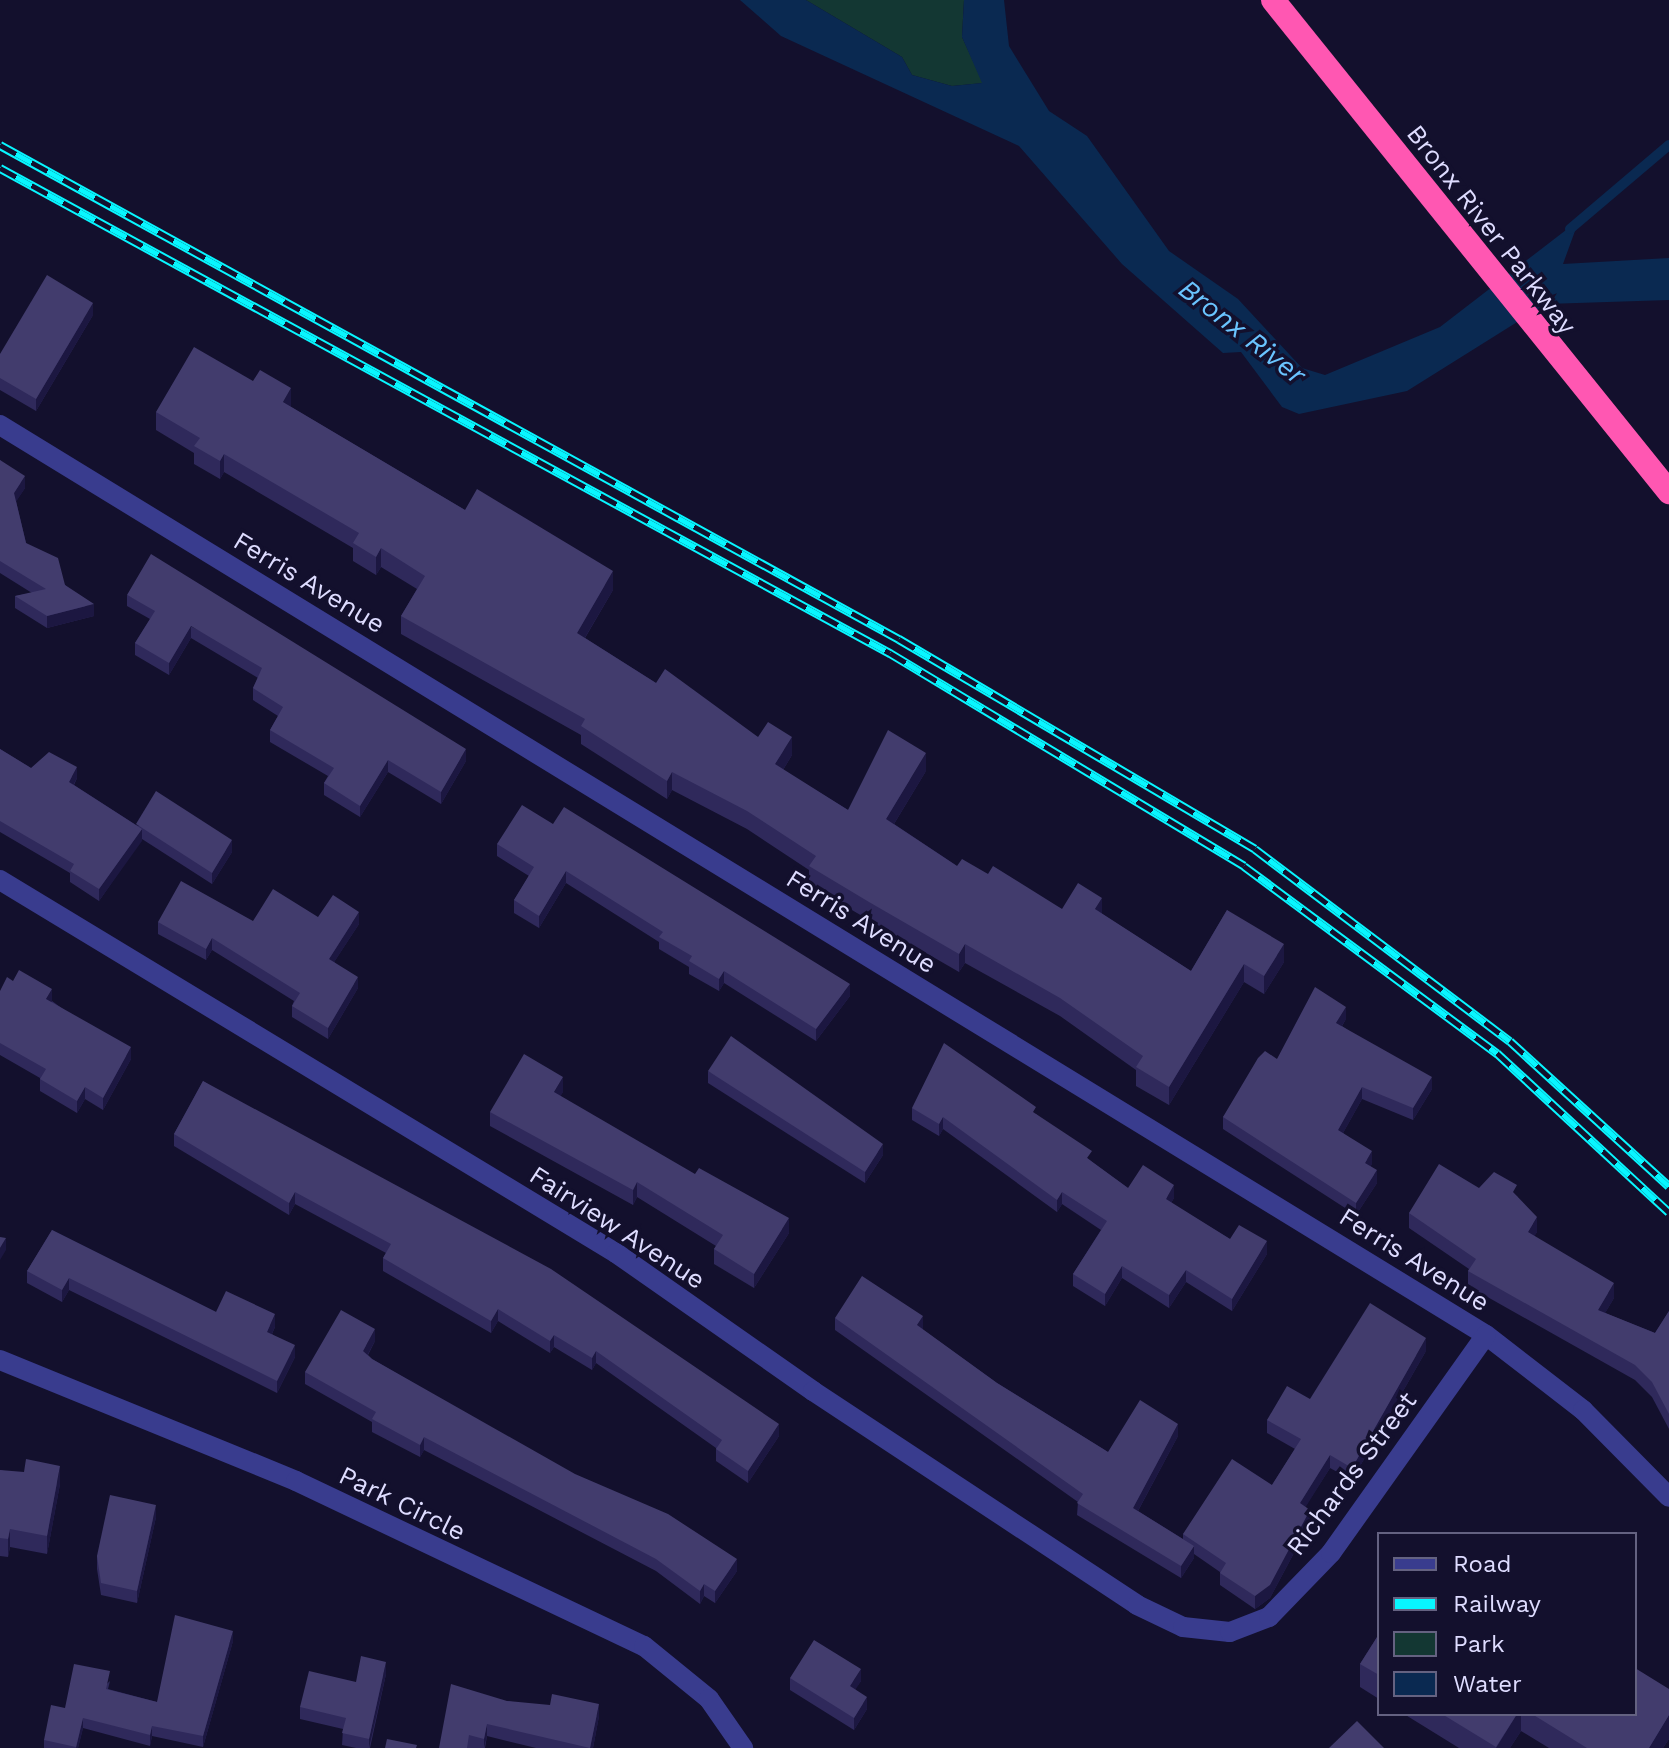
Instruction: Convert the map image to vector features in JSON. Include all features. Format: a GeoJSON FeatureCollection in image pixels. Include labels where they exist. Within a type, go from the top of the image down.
{"type":"FeatureCollection","features":[{"type":"Feature","properties":{"kind":"highway","name":"Bronx River Parkway"},"geometry":{"type":"LineString","coordinates":[[1273,0],[1477,260],[1669,492]]}},
{"type":"Feature","properties":{"kind":"street","name":"Ferris Avenue"},"geometry":{"type":"LineString","coordinates":[[0,425],[1486,1335],[1583,1410],[1669,1497]]}},
{"type":"Feature","properties":{"kind":"street","name":"Fairview Avenue"},"geometry":{"type":"LineString","coordinates":[[0,880],[616,1253],[1137,1605],[1198,1628]]}},
{"type":"Feature","properties":{"kind":"street","name":"Richards Street"},"geometry":{"type":"LineString","coordinates":[[1198,1628],[1230,1632],[1269,1617],[1331,1553],[1486,1335]]}},
{"type":"Feature","properties":{"kind":"street","name":"Park Circle"},"geometry":{"type":"LineString","coordinates":[[0,1360],[296,1481],[644,1646],[709,1699],[743,1748]]}},
{"type":"Feature","properties":{"kind":"green space"},"geometry":{"type":"Polygon","coordinates":[[[806,0],[964,0],[962,37],[983,83],[952,86],[912,75],[902,57],[806,0]]]}},
{"type":"Feature","properties":{"kind":"water","name":"Bronx River"},"geometry":{"type":"Polygon","coordinates":[[[740,0],[806,0],[902,57],[912,75],[952,86],[982,83],[962,37],[964,0],[1004,0],[1009,46],[1049,111],[1087,136],[1169,251],[1238,299],[1302,368],[1325,375],[1440,327],[1579,220],[1563,264],[1669,258],[1669,300],[1546,304],[1407,391],[1299,414],[1282,407],[1241,352],[1223,353],[1122,264],[1019,146],[781,36],[740,0]]]}},
{"type":"Feature","properties":{"kind":"building"},"geometry":{"type":"Polygon","coordinates":[[[47,275],[93,303],[36,399],[0,378],[0,354],[47,275]]]}},
{"type":"Feature","properties":{"kind":"building"},"geometry":{"type":"Polygon","coordinates":[[[194,347],[253,381],[260,370],[291,388],[283,402],[465,510],[477,489],[613,571],[577,633],[656,683],[665,669],[758,737],[768,722],[792,737],[775,764],[848,810],[888,730],[926,753],[886,819],[957,866],[962,859],[988,874],[993,866],[1062,909],[1078,883],[1102,898],[1095,909],[1191,971],[1227,910],[1284,944],[1264,976],[1244,964],[1169,1087],[1136,1067],[1143,1056],[1060,998],[965,944],[959,954],[869,902],[809,866],[816,856],[747,811],[672,772],[667,781],[581,726],[585,719],[401,616],[425,576],[381,548],[376,557],[353,543],[359,533],[224,454],[220,461],[194,446],[200,438],[156,412],[194,347]]]}},
{"type":"Feature","properties":{"kind":"building"},"geometry":{"type":"Polygon","coordinates":[[[0,460],[25,476],[14,493],[26,543],[58,558],[65,585],[94,604],[47,616],[15,596],[46,589],[0,561],[0,460]]]}},
{"type":"Feature","properties":{"kind":"building"},"geometry":{"type":"Polygon","coordinates":[[[151,554],[466,749],[441,792],[388,760],[360,806],[324,783],[334,768],[270,730],[283,707],[253,688],[262,668],[191,626],[169,663],[135,643],[155,611],[127,595],[151,554]]]}},
{"type":"Feature","properties":{"kind":"building"},"geometry":{"type":"Polygon","coordinates":[[[0,749],[31,768],[49,752],[77,767],[69,782],[142,829],[99,889],[70,871],[74,864],[0,821],[0,749]]]}},
{"type":"Feature","properties":{"kind":"building"},"geometry":{"type":"Polygon","coordinates":[[[156,791],[232,840],[212,873],[136,824],[156,791]]]}},
{"type":"Feature","properties":{"kind":"building"},"geometry":{"type":"Polygon","coordinates":[[[522,805],[553,824],[564,807],[850,984],[816,1029],[724,971],[719,979],[689,961],[692,956],[659,937],[663,932],[566,871],[539,916],[514,900],[534,867],[497,844],[522,805]]]}},
{"type":"Feature","properties":{"kind":"building"},"geometry":{"type":"Polygon","coordinates":[[[181,881],[253,921],[273,889],[318,917],[333,895],[359,912],[329,959],[358,977],[328,1028],[292,1006],[300,993],[212,938],[206,949],[158,922],[181,881]]]}},
{"type":"Feature","properties":{"kind":"building"},"geometry":{"type":"Polygon","coordinates":[[[19,970],[52,989],[46,999],[131,1047],[103,1098],[85,1087],[77,1101],[40,1079],[46,1069],[0,1043],[0,991],[7,977],[13,981],[19,970]]]}},
{"type":"Feature","properties":{"kind":"building"},"geometry":{"type":"Polygon","coordinates":[[[1315,987],[1346,1007],[1336,1023],[1432,1077],[1413,1108],[1362,1087],[1338,1130],[1372,1151],[1365,1163],[1377,1170],[1356,1203],[1223,1117],[1258,1058],[1265,1051],[1277,1059],[1315,987]]]}},
{"type":"Feature","properties":{"kind":"building"},"geometry":{"type":"Polygon","coordinates":[[[731,1036],[883,1144],[865,1172],[708,1071],[731,1036]]]}},
{"type":"Feature","properties":{"kind":"building"},"geometry":{"type":"Polygon","coordinates":[[[944,1043],[1036,1107],[1033,1112],[1092,1151],[1087,1158],[1128,1188],[1143,1165],[1174,1185],[1166,1199],[1230,1239],[1239,1225],[1267,1241],[1232,1299],[1186,1270],[1169,1295],[1122,1266],[1105,1294],[1073,1274],[1107,1221],[1062,1192],[1057,1200],[943,1117],[939,1124],[912,1108],[944,1043]]]}},
{"type":"Feature","properties":{"kind":"building"},"geometry":{"type":"Polygon","coordinates":[[[524,1054],[563,1077],[554,1092],[695,1174],[699,1168],[789,1218],[754,1274],[714,1249],[723,1235],[637,1182],[633,1190],[490,1112],[524,1054]]]}},
{"type":"Feature","properties":{"kind":"building"},"geometry":{"type":"Polygon","coordinates":[[[203,1081],[551,1269],[779,1424],[748,1471],[716,1449],[722,1440],[596,1351],[592,1358],[554,1335],[550,1341],[498,1309],[491,1321],[383,1258],[391,1244],[295,1192],[289,1203],[174,1134],[203,1081]]]}},
{"type":"Feature","properties":{"kind":"building"},"geometry":{"type":"Polygon","coordinates":[[[1439,1164],[1479,1188],[1494,1172],[1517,1185],[1513,1192],[1537,1217],[1528,1232],[1614,1283],[1598,1310],[1655,1333],[1669,1311],[1669,1414],[1652,1382],[1635,1365],[1468,1271],[1476,1259],[1409,1213],[1439,1164]]]}},
{"type":"Feature","properties":{"kind":"building"},"geometry":{"type":"Polygon","coordinates":[[[52,1230],[216,1312],[226,1291],[275,1314],[267,1332],[295,1345],[277,1381],[69,1278],[62,1290],[27,1271],[52,1230]]]}},
{"type":"Feature","properties":{"kind":"building"},"geometry":{"type":"Polygon","coordinates":[[[862,1276],[923,1316],[917,1325],[997,1383],[1108,1452],[1140,1400],[1178,1424],[1133,1508],[1194,1546],[1181,1566],[1077,1503],[1083,1494],[835,1318],[862,1276]]]}},
{"type":"Feature","properties":{"kind":"building"},"geometry":{"type":"Polygon","coordinates":[[[1370,1303],[1426,1338],[1352,1468],[1330,1455],[1300,1503],[1310,1510],[1270,1585],[1255,1596],[1220,1573],[1226,1563],[1183,1534],[1232,1459],[1272,1485],[1301,1439],[1267,1420],[1287,1386],[1310,1399],[1370,1303]]]}},
{"type":"Feature","properties":{"kind":"building"},"geometry":{"type":"Polygon","coordinates":[[[341,1310],[375,1329],[363,1351],[372,1359],[575,1474],[668,1514],[737,1559],[715,1591],[704,1584],[700,1591],[656,1559],[424,1437],[420,1445],[372,1419],[376,1412],[305,1372],[341,1310]]]}},
{"type":"Feature","properties":{"kind":"building"},"geometry":{"type":"Polygon","coordinates":[[[26,1459],[60,1466],[47,1536],[10,1529],[8,1539],[0,1538],[0,1470],[24,1472],[26,1459]]]}},
{"type":"Feature","properties":{"kind":"building"},"geometry":{"type":"Polygon","coordinates":[[[110,1495],[156,1505],[137,1591],[101,1583],[97,1556],[110,1495]]]}},
{"type":"Feature","properties":{"kind":"building"},"geometry":{"type":"Polygon","coordinates":[[[175,1615],[233,1631],[203,1736],[152,1726],[150,1735],[83,1718],[76,1747],[44,1740],[51,1705],[65,1708],[74,1664],[110,1671],[106,1689],[157,1702],[175,1615]]]}},
{"type":"Feature","properties":{"kind":"building"},"geometry":{"type":"Polygon","coordinates":[[[1377,1637],[1377,1674],[1360,1664],[1377,1637]]]}},
{"type":"Feature","properties":{"kind":"building"},"geometry":{"type":"Polygon","coordinates":[[[814,1640],[861,1669],[850,1686],[867,1697],[854,1718],[790,1678],[814,1640]]]}},
{"type":"Feature","properties":{"kind":"building"},"geometry":{"type":"Polygon","coordinates":[[[361,1656],[386,1662],[369,1739],[342,1733],[346,1718],[300,1707],[309,1671],[356,1682],[361,1656]]]}},
{"type":"Feature","properties":{"kind":"building"},"geometry":{"type":"Polygon","coordinates":[[[1637,1669],[1669,1689],[1669,1715],[1649,1748],[1587,1748],[1535,1716],[1637,1716],[1637,1669]]]}},
{"type":"Feature","properties":{"kind":"building"},"geometry":{"type":"Polygon","coordinates":[[[451,1684],[507,1701],[550,1705],[552,1694],[599,1704],[590,1748],[487,1724],[484,1739],[469,1735],[467,1748],[439,1748],[451,1684]]]}},
{"type":"Feature","properties":{"kind":"building"},"geometry":{"type":"Polygon","coordinates":[[[1445,1716],[1516,1716],[1496,1747],[1445,1716]]]}},
{"type":"Feature","properties":{"kind":"building"},"geometry":{"type":"Polygon","coordinates":[[[1357,1721],[1384,1748],[1329,1748],[1357,1721]]]}},
{"type":"Feature","properties":{"kind":"building"},"geometry":{"type":"Polygon","coordinates":[[[387,1739],[417,1745],[416,1748],[385,1748],[387,1739]]]}},
{"type":"Feature","properties":{"kind":"waterway"},"geometry":{"type":"LineString","coordinates":[[1570,229],[1669,145]]}},
{"type":"Feature","properties":{"kind":"railway"},"geometry":{"type":"LineString","coordinates":[[0,145],[899,639],[1255,849],[1510,1041],[1669,1186]]}},
{"type":"Feature","properties":{"kind":"railway"},"geometry":{"type":"LineString","coordinates":[[0,168],[890,653],[1244,866],[1497,1053],[1669,1212]]}}]}
